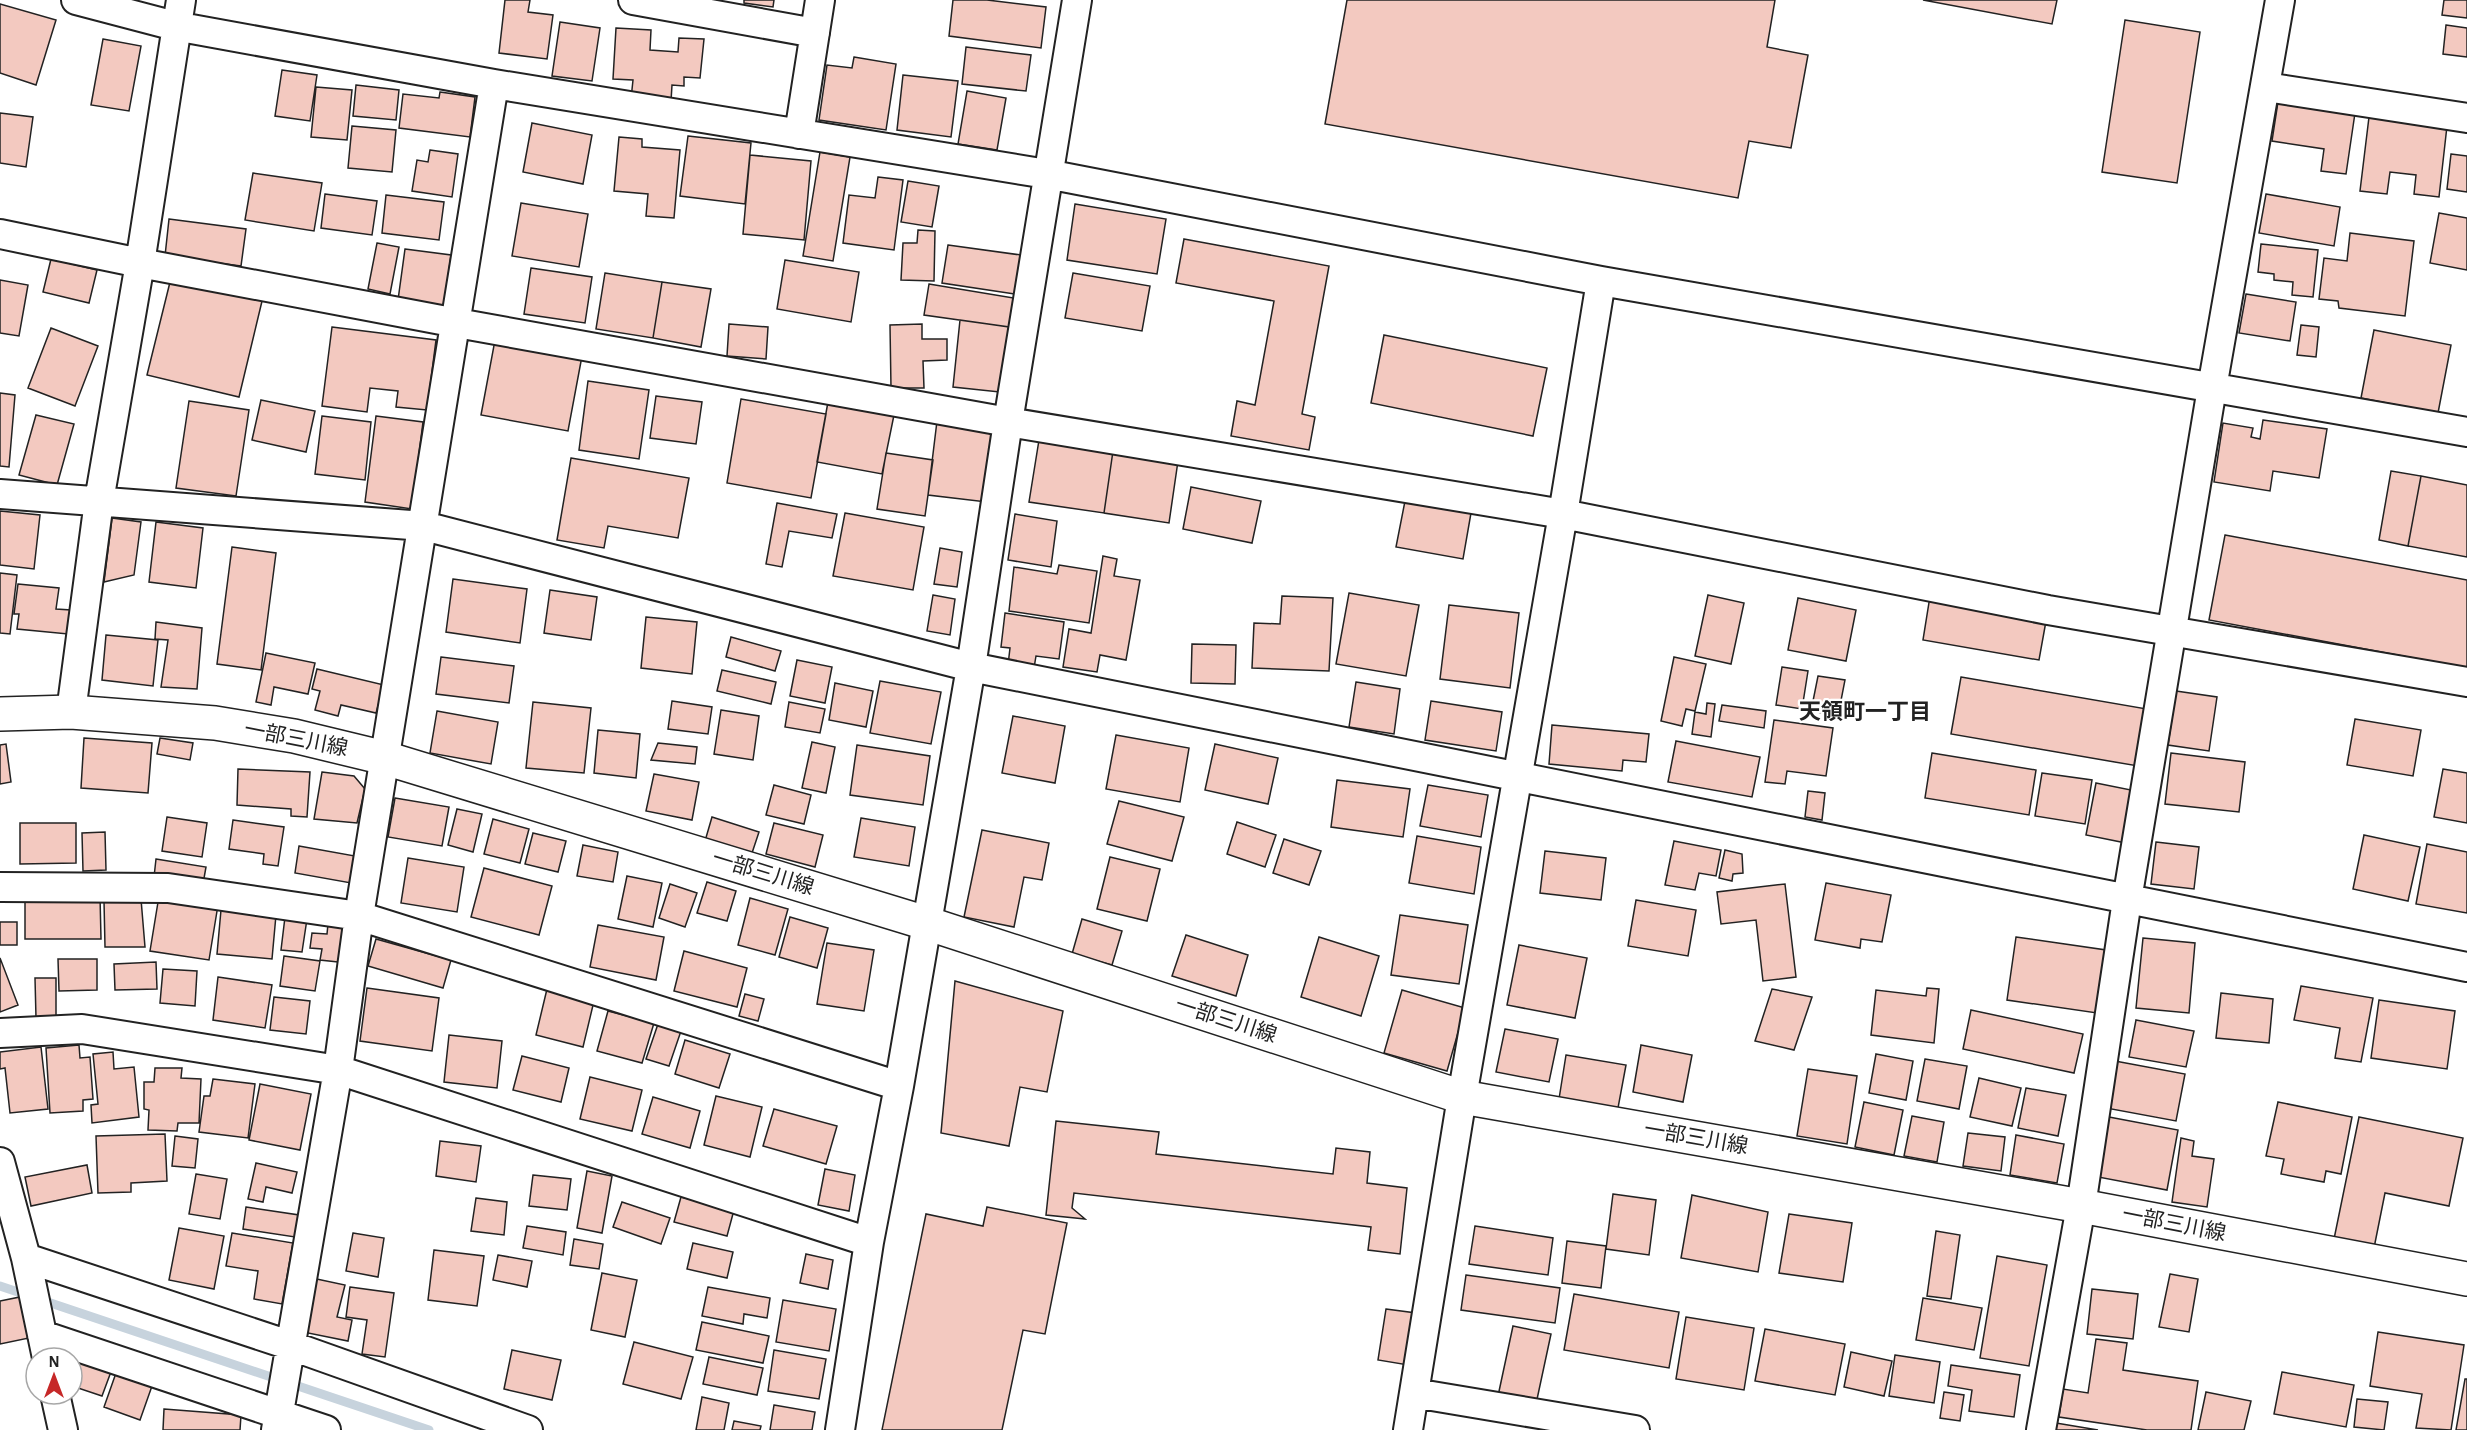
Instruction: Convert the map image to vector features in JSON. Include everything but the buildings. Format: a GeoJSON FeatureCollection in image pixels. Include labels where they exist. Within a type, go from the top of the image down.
{"type":"FeatureCollection","features":[{"type":"Feature","properties":{"kind":"main road","name":"一部三川線"},"geometry":{"type":"LineString","coordinates":[[0,714],[71,712],[215,723],[294,736],[385,758],[926,923],[1462,1097],[2081,1206],[2467,1279]]}},
{"type":"Feature","properties":{"kind":"street"},"geometry":{"type":"LineString","coordinates":[[76,0],[178,13],[494,84],[1047,174],[1601,280],[2467,432]]}},
{"type":"Feature","properties":{"kind":"street"},"geometry":{"type":"LineString","coordinates":[[633,0],[815,33]]}},
{"type":"Feature","properties":{"kind":"street"},"geometry":{"type":"LineString","coordinates":[[799,134],[820,0]]}},
{"type":"Feature","properties":{"kind":"street"},"geometry":{"type":"LineString","coordinates":[[840,1430],[869,1242],[899,1086],[971,667],[1047,174],[1077,0]]}},
{"type":"Feature","properties":{"kind":"street"},"geometry":{"type":"LineString","coordinates":[[2041,1430],[2081,1206],[2127,900],[2212,388],[2280,0]]}},
{"type":"Feature","properties":{"kind":"street"},"geometry":{"type":"LineString","coordinates":[[71,712],[99,501],[140,263],[178,13]]}},
{"type":"Feature","properties":{"kind":"street"},"geometry":{"type":"LineString","coordinates":[[277,1422],[338,1070],[359,916],[494,84]]}},
{"type":"Feature","properties":{"kind":"street"},"geometry":{"type":"LineString","coordinates":[[2266,87],[2467,118]]}},
{"type":"Feature","properties":{"kind":"street"},"geometry":{"type":"LineString","coordinates":[[0,234],[140,263],[1008,422],[1563,514],[2048,610],[2467,681]]}},
{"type":"Feature","properties":{"kind":"street"},"geometry":{"type":"LineString","coordinates":[[1408,1430],[1462,1097],[1601,280]]}},
{"type":"Feature","properties":{"kind":"street"},"geometry":{"type":"LineString","coordinates":[[0,494],[424,526],[971,667],[2467,967]]}},
{"type":"Feature","properties":{"kind":"street"},"geometry":{"type":"LineString","coordinates":[[0,887],[168,888],[359,916],[899,1086]]}},
{"type":"Feature","properties":{"kind":"street"},"geometry":{"type":"LineString","coordinates":[[0,1034],[82,1029],[338,1070],[869,1242]]}},
{"type":"Feature","properties":{"kind":"street"},"geometry":{"type":"LineString","coordinates":[[0,1162],[26,1258],[45,1346]]}},
{"type":"Feature","properties":{"kind":"street"},"geometry":{"type":"LineString","coordinates":[[26,1258],[289,1345],[528,1430]]}},
{"type":"Feature","properties":{"kind":"street"},"geometry":{"type":"LineString","coordinates":[[84,1359],[277,1422],[326,1430]]}},
{"type":"Feature","properties":{"kind":"street"},"geometry":{"type":"LineString","coordinates":[[1414,1393],[1635,1430]]}},
{"type":"Feature","properties":{"kind":"street"},"geometry":{"type":"LineString","coordinates":[[58,1406],[63,1430]]}},
{"type":"Feature","properties":{"kind":"waterway"},"geometry":{"type":"LineString","coordinates":[[0,1286],[429,1430]]}},
{"type":"Feature","properties":{"kind":"district","name":"天領町一丁目"},"geometry":{"type":"Point","coordinates":[1865,712]}}]}
